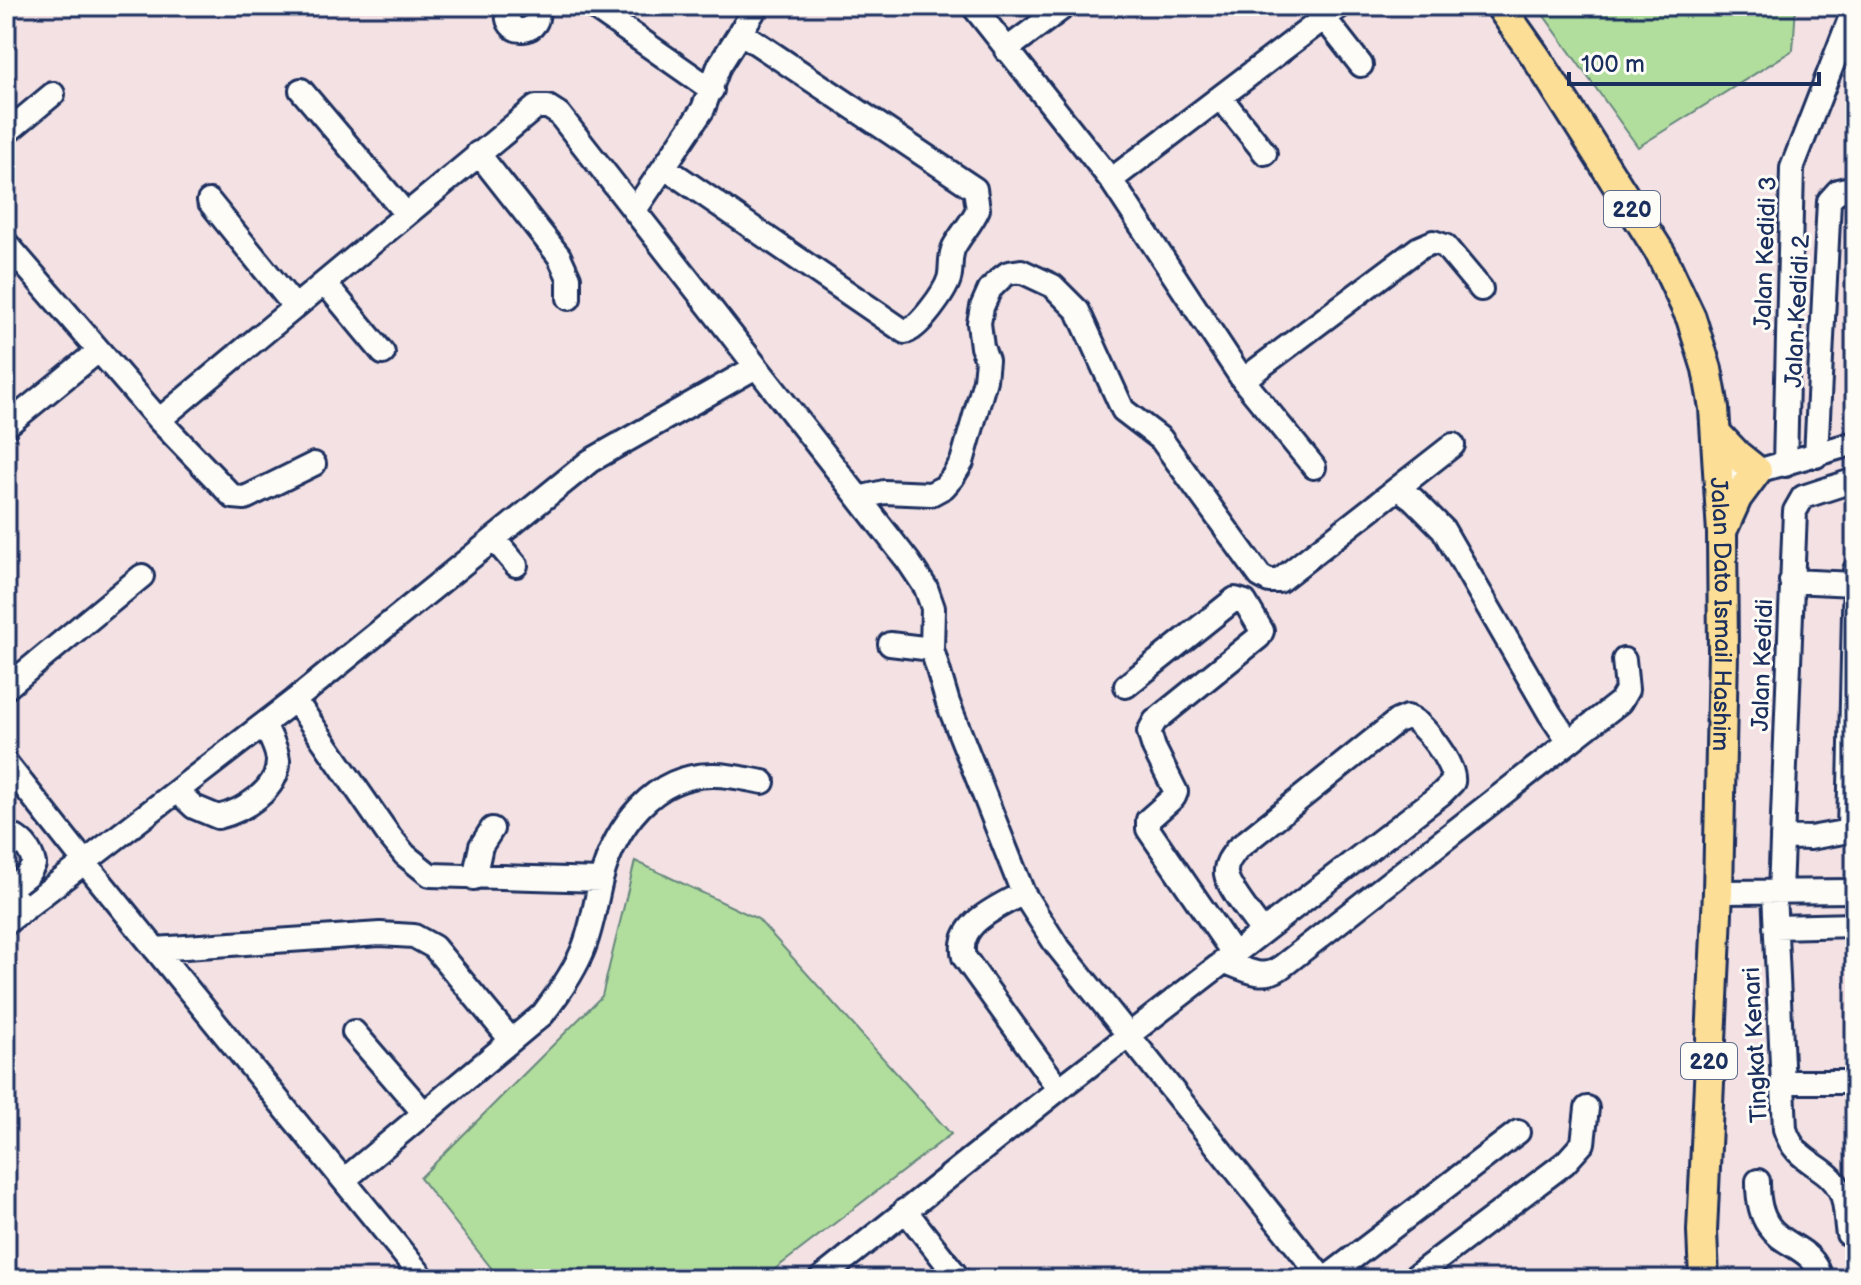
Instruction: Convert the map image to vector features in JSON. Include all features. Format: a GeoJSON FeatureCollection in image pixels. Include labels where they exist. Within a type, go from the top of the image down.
{"type":"FeatureCollection","features":[{"type":"Feature","properties":{"kind":"main road","name":"Jalan Dato Ismail Hashim"},"geometry":{"type":"LineString","coordinates":[[1500,6],[1536,57],[1661,254],[1695,330],[1707,369],[1717,434],[1723,652],[1718,892],[1702,1231],[1704,1279]]}},
{"type":"Feature","properties":{"kind":"main road"},"geometry":{"type":"LineString","coordinates":[[1717,434],[1757,471],[1737,498],[1722,533]]}},
{"type":"Feature","properties":{"kind":"street"},"geometry":{"type":"LineString","coordinates":[[508,6],[506,16],[510,25],[519,30],[529,29],[536,23],[538,13],[535,6]]}},
{"type":"Feature","properties":{"kind":"street"},"geometry":{"type":"LineString","coordinates":[[592,6],[712,90]]}},
{"type":"Feature","properties":{"kind":"street"},"geometry":{"type":"LineString","coordinates":[[635,210],[703,109],[719,66],[757,6]]}},
{"type":"Feature","properties":{"kind":"street"},"geometry":{"type":"LineString","coordinates":[[973,6],[1111,180],[1243,380],[1314,467]]}},
{"type":"Feature","properties":{"kind":"street"},"geometry":{"type":"LineString","coordinates":[[1006,50],[1065,6]]}},
{"type":"Feature","properties":{"kind":"street","name":"Jalan Kedidi 3"},"geometry":{"type":"LineString","coordinates":[[1785,465],[1792,168],[1855,6]]}},
{"type":"Feature","properties":{"kind":"street"},"geometry":{"type":"LineString","coordinates":[[1111,180],[1332,12],[1361,65]]}},
{"type":"Feature","properties":{"kind":"street"},"geometry":{"type":"LineString","coordinates":[[664,167],[905,332],[912,331],[944,289],[950,278],[954,247],[978,209],[975,189],[740,32]]}},
{"type":"Feature","properties":{"kind":"street"},"geometry":{"type":"LineString","coordinates":[[301,90],[406,214]]}},
{"type":"Feature","properties":{"kind":"street"},"geometry":{"type":"LineString","coordinates":[[6,133],[53,94]]}},
{"type":"Feature","properties":{"kind":"street"},"geometry":{"type":"LineString","coordinates":[[1221,98],[1265,153]]}},
{"type":"Feature","properties":{"kind":"street"},"geometry":{"type":"LineString","coordinates":[[159,420],[478,153],[536,107],[548,107],[559,114],[635,210],[926,588],[933,608],[932,649],[948,703],[1023,893],[1055,943],[1324,1279],[1518,1132]]}},
{"type":"Feature","properties":{"kind":"street"},"geometry":{"type":"LineString","coordinates":[[478,153],[559,256],[569,278],[569,298]]}},
{"type":"Feature","properties":{"kind":"street","name":"Jalan Kedidi 2"},"geometry":{"type":"LineString","coordinates":[[1816,456],[1829,201],[1838,191],[1855,187]]}},
{"type":"Feature","properties":{"kind":"street"},"geometry":{"type":"LineString","coordinates":[[209,201],[295,307]]}},
{"type":"Feature","properties":{"kind":"street"},"geometry":{"type":"LineString","coordinates":[[1243,380],[1419,248],[1433,242],[1445,246],[1481,289]]}},
{"type":"Feature","properties":{"kind":"street"},"geometry":{"type":"LineString","coordinates":[[6,243],[159,420],[233,497],[245,498],[314,464]]}},
{"type":"Feature","properties":{"kind":"street"},"geometry":{"type":"LineString","coordinates":[[859,498],[884,492],[931,494],[952,478],[962,462],[985,380],[987,360],[979,323],[982,307],[990,289],[1000,279],[1008,273],[1021,271],[1053,286],[1078,311],[1123,410],[1161,439],[1260,576],[1269,581],[1279,581],[1453,445]]}},
{"type":"Feature","properties":{"kind":"street"},"geometry":{"type":"LineString","coordinates":[[325,283],[383,353]]}},
{"type":"Feature","properties":{"kind":"street"},"geometry":{"type":"LineString","coordinates":[[6,426],[98,351]]}},
{"type":"Feature","properties":{"kind":"street"},"geometry":{"type":"LineString","coordinates":[[6,923],[295,700],[590,461],[756,367]]}},
{"type":"Feature","properties":{"kind":"street"},"geometry":{"type":"LineString","coordinates":[[1719,474],[1785,465],[1855,443]]}},
{"type":"Feature","properties":{"kind":"street","name":"Jalan Kedidi"},"geometry":{"type":"LineString","coordinates":[[1777,892],[1795,511],[1803,497],[1855,480]]}},
{"type":"Feature","properties":{"kind":"street"},"geometry":{"type":"LineString","coordinates":[[1398,488],[1443,529],[1569,742]]}},
{"type":"Feature","properties":{"kind":"street"},"geometry":{"type":"LineString","coordinates":[[494,539],[516,565]]}},
{"type":"Feature","properties":{"kind":"street"},"geometry":{"type":"LineString","coordinates":[[1782,837],[1810,838],[1852,831],[1855,570]]}},
{"type":"Feature","properties":{"kind":"street"},"geometry":{"type":"LineString","coordinates":[[6,688],[142,576]]}},
{"type":"Feature","properties":{"kind":"street"},"geometry":{"type":"LineString","coordinates":[[1791,581],[1854,584]]}},
{"type":"Feature","properties":{"kind":"street"},"geometry":{"type":"LineString","coordinates":[[1126,686],[1235,599],[1245,602],[1260,624],[1262,631],[1259,637],[1155,721],[1149,732],[1176,792],[1148,820],[1148,829],[1228,957],[1263,975],[1272,974],[1620,702],[1627,690],[1624,660]]}},
{"type":"Feature","properties":{"kind":"street"},"geometry":{"type":"LineString","coordinates":[[890,644],[932,649]]}},
{"type":"Feature","properties":{"kind":"street"},"geometry":{"type":"LineString","coordinates":[[295,700],[405,855],[430,875],[601,880]]}},
{"type":"Feature","properties":{"kind":"street"},"geometry":{"type":"LineString","coordinates":[[820,1279],[1128,1035],[1441,794],[1453,782],[1452,767],[1417,721],[1407,717],[1397,721],[1237,849],[1228,861],[1226,873],[1229,883],[1262,931]]}},
{"type":"Feature","properties":{"kind":"street"},"geometry":{"type":"LineString","coordinates":[[178,792],[194,807],[218,817],[245,807],[268,787],[277,771],[278,756],[264,724]]}},
{"type":"Feature","properties":{"kind":"street"},"geometry":{"type":"LineString","coordinates":[[6,763],[424,1279]]}},
{"type":"Feature","properties":{"kind":"street"},"geometry":{"type":"LineString","coordinates":[[344,1180],[543,1014],[567,982],[582,952],[592,924],[601,880],[621,828],[644,802],[678,781],[711,775],[763,782]]}},
{"type":"Feature","properties":{"kind":"street"},"geometry":{"type":"LineString","coordinates":[[474,878],[481,846],[492,829]]}},
{"type":"Feature","properties":{"kind":"street"},"geometry":{"type":"LineString","coordinates":[[6,833],[20,840],[32,853],[34,864],[28,874],[14,885],[13,894],[24,910]]}},
{"type":"Feature","properties":{"kind":"street"},"geometry":{"type":"LineString","coordinates":[[1718,892],[1855,891]]}},
{"type":"Feature","properties":{"kind":"street","name":"Tingkat Kenari"},"geometry":{"type":"LineString","coordinates":[[1777,892],[1775,927],[1785,1129],[1797,1153],[1832,1179],[1841,1191],[1844,1231]]}},
{"type":"Feature","properties":{"kind":"street"},"geometry":{"type":"LineString","coordinates":[[1023,893],[981,917],[964,935],[961,947],[964,957],[1059,1089]]}},
{"type":"Feature","properties":{"kind":"street"},"geometry":{"type":"LineString","coordinates":[[1775,927],[1855,925]]}},
{"type":"Feature","properties":{"kind":"street"},"geometry":{"type":"LineString","coordinates":[[155,949],[380,934],[414,936],[434,947],[511,1040]]}},
{"type":"Feature","properties":{"kind":"street"},"geometry":{"type":"LineString","coordinates":[[354,1032],[424,1113]]}},
{"type":"Feature","properties":{"kind":"street"},"geometry":{"type":"LineString","coordinates":[[1783,1082],[1855,1082]]}},
{"type":"Feature","properties":{"kind":"street"},"geometry":{"type":"LineString","coordinates":[[1412,1279],[1565,1163],[1583,1143],[1587,1108]]}},
{"type":"Feature","properties":{"kind":"street"},"geometry":{"type":"LineString","coordinates":[[1758,1181],[1759,1208],[1771,1231],[1811,1257],[1819,1267],[1821,1279]]}},
{"type":"Feature","properties":{"kind":"street"},"geometry":{"type":"LineString","coordinates":[[905,1210],[959,1279]]}},
{"type":"Feature","properties":{"kind":"green space"},"geometry":{"type":"Polygon","coordinates":[[[1537,6],[1796,6],[1793,50],[1638,147],[1537,6]]]}},
{"type":"Feature","properties":{"kind":"green space"},"geometry":{"type":"Polygon","coordinates":[[[635,861],[758,919],[951,1134],[762,1279],[500,1279],[420,1178],[602,996],[635,861]]]}}]}
